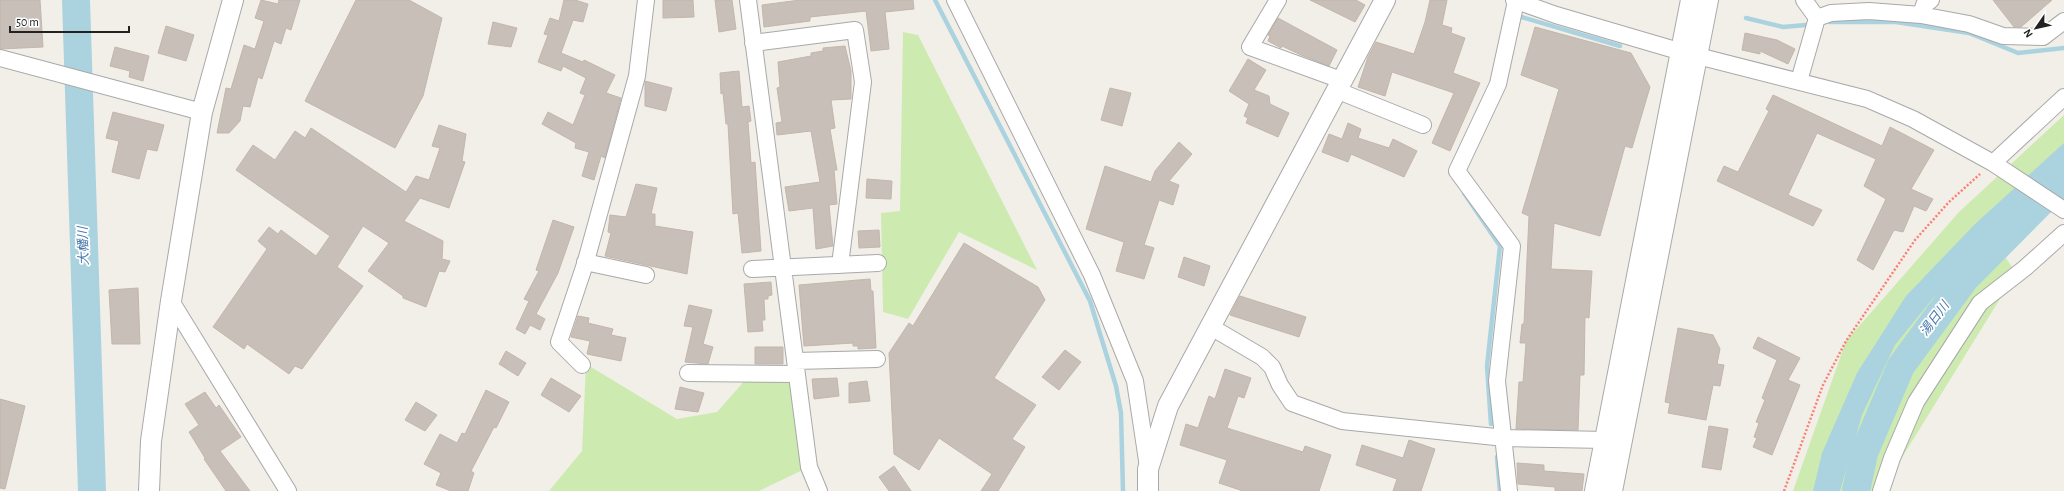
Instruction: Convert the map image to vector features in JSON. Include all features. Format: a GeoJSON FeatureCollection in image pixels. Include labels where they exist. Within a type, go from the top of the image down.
{"type":"FeatureCollection","features":[{"type":"Feature","properties":{"kind":"street"},"geometry":{"type":"LineString","coordinates":[[149,491],[151,440],[171,301],[202,112],[233,0]]}},
{"type":"Feature","properties":{"kind":"street"},"geometry":{"type":"LineString","coordinates":[[582,365],[559,342],[585,262],[637,76],[646,0]]}},
{"type":"Feature","properties":{"kind":"street"},"geometry":{"type":"LineString","coordinates":[[748,0],[809,467],[819,491]]}},
{"type":"Feature","properties":{"kind":"street"},"geometry":{"type":"LineString","coordinates":[[955,0],[1092,275],[1135,380],[1148,469],[1148,491]]}},
{"type":"Feature","properties":{"kind":"street"},"geometry":{"type":"LineString","coordinates":[[1278,0],[1250,46],[1339,85],[1424,125]]}},
{"type":"Feature","properties":{"kind":"street"},"geometry":{"type":"LineString","coordinates":[[1148,469],[1168,406],[1385,0]]}},
{"type":"Feature","properties":{"kind":"street"},"geometry":{"type":"LineString","coordinates":[[1509,491],[1497,381],[1512,246],[1457,171],[1498,84],[1515,0],[1556,15],[1690,54],[1867,99],[1913,119],[1994,164],[2064,210]]}},
{"type":"Feature","properties":{"kind":"street"},"geometry":{"type":"LineString","coordinates":[[1612,491],[1690,54],[1691,0]]}},
{"type":"Feature","properties":{"kind":"street"},"geometry":{"type":"LineString","coordinates":[[1595,491],[1690,54],[1708,0]]}},
{"type":"Feature","properties":{"kind":"street"},"geometry":{"type":"LineString","coordinates":[[1804,0],[1817,18]]}},
{"type":"Feature","properties":{"kind":"street"},"geometry":{"type":"LineString","coordinates":[[1921,15],[1924,4],[1931,0]]}},
{"type":"Feature","properties":{"kind":"street"},"geometry":{"type":"LineString","coordinates":[[1817,18],[1831,13],[1869,11],[1921,15],[1968,24],[2003,36],[2043,37],[2064,21]]}},
{"type":"Feature","properties":{"kind":"street"},"geometry":{"type":"LineString","coordinates":[[1799,81],[1817,18]]}},
{"type":"Feature","properties":{"kind":"street"},"geometry":{"type":"LineString","coordinates":[[753,42],[856,30],[863,82],[840,265]]}},
{"type":"Feature","properties":{"kind":"street"},"geometry":{"type":"LineString","coordinates":[[0,58],[202,112]]}},
{"type":"Feature","properties":{"kind":"street"},"geometry":{"type":"LineString","coordinates":[[1994,164],[2064,97]]}},
{"type":"Feature","properties":{"kind":"street"},"geometry":{"type":"LineString","coordinates":[[1881,491],[1892,458],[1916,402],[1980,303],[2025,268],[2064,233]]}},
{"type":"Feature","properties":{"kind":"street"},"geometry":{"type":"LineString","coordinates":[[585,262],[646,275]]}},
{"type":"Feature","properties":{"kind":"street"},"geometry":{"type":"LineString","coordinates":[[752,269],[782,266],[878,263]]}},
{"type":"Feature","properties":{"kind":"street"},"geometry":{"type":"LineString","coordinates":[[171,301],[288,491]]}},
{"type":"Feature","properties":{"kind":"street"},"geometry":{"type":"LineString","coordinates":[[1211,327],[1262,357],[1272,367],[1280,385],[1292,403],[1342,421],[1504,438],[1606,440]]}},
{"type":"Feature","properties":{"kind":"street"},"geometry":{"type":"LineString","coordinates":[[688,373],[796,367],[877,359]]}},
{"type":"Feature","properties":{"kind":"path"},"geometry":{"type":"LineString","coordinates":[[1784,491],[1823,385],[1846,341],[1915,240],[1949,202],[1994,164]]}},
{"type":"Feature","properties":{"kind":"green space"},"geometry":{"type":"Polygon","coordinates":[[[903,32],[918,35],[1037,270],[959,232],[908,319],[883,312],[881,213],[900,211],[903,32]]]}},
{"type":"Feature","properties":{"kind":"green space"},"geometry":{"type":"Polygon","coordinates":[[[2064,115],[2064,184],[1998,246],[2016,273],[1898,464],[1889,491],[1793,491],[1846,341],[1959,212],[2064,115]]]}},
{"type":"Feature","properties":{"kind":"green space"},"geometry":{"type":"Polygon","coordinates":[[[586,364],[677,419],[717,412],[747,378],[789,374],[809,467],[759,491],[549,491],[582,451],[586,364]]]}},
{"type":"Feature","properties":{"kind":"water"},"geometry":{"type":"Polygon","coordinates":[[[2064,143],[2064,183],[1934,297],[1895,345],[1862,415],[1840,491],[1813,491],[1822,453],[1857,373],[1906,296],[1975,224],[2064,143]]]}},
{"type":"Feature","properties":{"kind":"building"},"geometry":{"type":"Polygon","coordinates":[[[0,0],[40,0],[43,47],[0,49],[0,0]]]}},
{"type":"Feature","properties":{"kind":"building"},"geometry":{"type":"Polygon","coordinates":[[[261,0],[278,4],[279,0],[300,0],[291,30],[286,28],[281,44],[274,41],[262,79],[258,77],[250,107],[243,106],[240,121],[229,133],[217,133],[226,88],[231,89],[244,45],[255,49],[264,21],[255,18],[261,0]]]}},
{"type":"Feature","properties":{"kind":"building"},"geometry":{"type":"Polygon","coordinates":[[[356,0],[409,0],[442,18],[423,96],[395,148],[305,101],[356,0]]]}},
{"type":"Feature","properties":{"kind":"building"},"geometry":{"type":"Polygon","coordinates":[[[564,0],[575,0],[588,4],[583,22],[573,20],[561,53],[583,62],[584,60],[615,75],[606,93],[621,98],[605,158],[601,156],[594,180],[582,176],[589,152],[575,148],[576,143],[542,124],[548,112],[573,125],[585,95],[580,93],[586,78],[563,66],[561,71],[538,62],[548,35],[544,34],[550,18],[559,21],[564,0]]]}},
{"type":"Feature","properties":{"kind":"building"},"geometry":{"type":"Polygon","coordinates":[[[663,0],[693,0],[694,17],[663,18],[663,0]]]}},
{"type":"Feature","properties":{"kind":"building"},"geometry":{"type":"Polygon","coordinates":[[[715,0],[732,0],[736,29],[719,32],[715,0]]]}},
{"type":"Feature","properties":{"kind":"building"},"geometry":{"type":"Polygon","coordinates":[[[800,0],[913,0],[914,9],[885,12],[889,49],[871,51],[866,11],[810,17],[810,21],[764,27],[762,5],[800,0]]]}},
{"type":"Feature","properties":{"kind":"building"},"geometry":{"type":"Polygon","coordinates":[[[1310,0],[1356,0],[1365,5],[1355,22],[1310,0]]]}},
{"type":"Feature","properties":{"kind":"building"},"geometry":{"type":"Polygon","coordinates":[[[1430,0],[1447,0],[1442,25],[1452,28],[1451,33],[1465,38],[1453,73],[1480,83],[1450,151],[1432,143],[1454,93],[1392,72],[1385,96],[1358,87],[1368,57],[1376,42],[1414,54],[1425,22],[1430,0]]]}},
{"type":"Feature","properties":{"kind":"building"},"geometry":{"type":"Polygon","coordinates":[[[1993,0],[2052,0],[2021,27],[2014,27],[1993,0]]]}},
{"type":"Feature","properties":{"kind":"building"},"geometry":{"type":"Polygon","coordinates":[[[1278,18],[1337,50],[1329,66],[1282,46],[1281,48],[1268,41],[1270,36],[1268,35],[1278,18]]]}},
{"type":"Feature","properties":{"kind":"building"},"geometry":{"type":"Polygon","coordinates":[[[493,22],[517,28],[511,47],[488,44],[493,22]]]}},
{"type":"Feature","properties":{"kind":"building"},"geometry":{"type":"Polygon","coordinates":[[[166,26],[194,35],[186,61],[158,53],[166,26]]]}},
{"type":"Feature","properties":{"kind":"building"},"geometry":{"type":"Polygon","coordinates":[[[1535,27],[1631,53],[1650,87],[1632,148],[1625,146],[1600,236],[1554,223],[1551,269],[1592,271],[1589,318],[1585,317],[1584,375],[1580,375],[1578,430],[1516,429],[1519,382],[1523,382],[1526,343],[1520,343],[1522,324],[1524,324],[1529,216],[1522,213],[1559,89],[1521,75],[1535,27]]]}},
{"type":"Feature","properties":{"kind":"building"},"geometry":{"type":"Polygon","coordinates":[[[1745,33],[1777,40],[1795,49],[1788,64],[1760,51],[1760,54],[1742,50],[1745,33]]]}},
{"type":"Feature","properties":{"kind":"building"},"geometry":{"type":"Polygon","coordinates":[[[845,46],[851,71],[851,99],[831,100],[835,128],[830,129],[837,170],[834,170],[837,204],[829,205],[833,246],[816,249],[813,208],[789,211],[785,187],[820,182],[811,131],[777,135],[776,123],[782,122],[777,88],[780,87],[778,62],[811,56],[811,53],[823,51],[823,48],[845,46]]]}},
{"type":"Feature","properties":{"kind":"building"},"geometry":{"type":"Polygon","coordinates":[[[115,47],[149,56],[143,81],[129,77],[130,71],[110,66],[115,47]]]}},
{"type":"Feature","properties":{"kind":"building"},"geometry":{"type":"Polygon","coordinates":[[[1248,59],[1266,70],[1254,90],[1269,96],[1270,104],[1289,113],[1278,137],[1246,123],[1248,118],[1244,116],[1249,104],[1229,91],[1248,59]]]}},
{"type":"Feature","properties":{"kind":"building"},"geometry":{"type":"Polygon","coordinates":[[[739,71],[742,107],[749,106],[751,121],[748,122],[751,163],[755,162],[761,251],[742,253],[738,213],[733,214],[728,124],[726,124],[723,93],[721,94],[720,73],[739,71]]]}},
{"type":"Feature","properties":{"kind":"building"},"geometry":{"type":"Polygon","coordinates":[[[645,81],[672,88],[666,111],[645,106],[645,81]]]}},
{"type":"Feature","properties":{"kind":"building"},"geometry":{"type":"Polygon","coordinates":[[[1110,88],[1131,93],[1122,126],[1101,120],[1110,88]]]}},
{"type":"Feature","properties":{"kind":"building"},"geometry":{"type":"Polygon","coordinates":[[[1773,95],[1882,146],[1890,127],[1934,150],[1911,189],[1933,199],[1926,211],[1914,206],[1903,232],[1894,230],[1873,270],[1857,260],[1886,199],[1864,186],[1876,159],[1817,133],[1788,195],[1822,210],[1813,226],[1717,181],[1724,166],[1738,172],[1769,111],[1766,109],[1773,95]]]}},
{"type":"Feature","properties":{"kind":"building"},"geometry":{"type":"Polygon","coordinates":[[[113,112],[164,125],[157,151],[147,149],[139,179],[112,172],[119,141],[106,138],[113,112]]]}},
{"type":"Feature","properties":{"kind":"building"},"geometry":{"type":"Polygon","coordinates":[[[1348,123],[1361,129],[1358,138],[1389,148],[1393,139],[1417,151],[1404,177],[1351,154],[1348,162],[1322,152],[1329,134],[1342,139],[1348,123]]]}},
{"type":"Feature","properties":{"kind":"building"},"geometry":{"type":"Polygon","coordinates":[[[439,125],[466,134],[462,161],[465,162],[449,208],[420,198],[404,221],[443,241],[442,259],[450,261],[445,272],[439,271],[426,307],[403,298],[403,296],[368,271],[389,243],[363,226],[337,267],[363,286],[302,369],[295,366],[289,374],[247,344],[244,349],[213,327],[267,249],[258,241],[269,227],[278,234],[281,230],[316,256],[330,236],[236,170],[253,145],[275,160],[295,131],[305,138],[311,128],[406,192],[416,176],[429,180],[440,148],[432,146],[439,125]]]}},
{"type":"Feature","properties":{"kind":"building"},"geometry":{"type":"Polygon","coordinates":[[[1179,142],[1192,154],[1169,181],[1179,185],[1173,205],[1159,200],[1144,245],[1154,248],[1144,279],[1116,271],[1124,242],[1086,229],[1105,166],[1151,182],[1155,171],[1179,142]]]}},
{"type":"Feature","properties":{"kind":"building"},"geometry":{"type":"Polygon","coordinates":[[[867,179],[892,181],[891,199],[866,198],[867,179]]]}},
{"type":"Feature","properties":{"kind":"building"},"geometry":{"type":"Polygon","coordinates":[[[636,184],[657,188],[651,214],[655,214],[655,226],[693,232],[687,274],[605,256],[611,233],[608,232],[610,215],[626,217],[636,184]]]}},
{"type":"Feature","properties":{"kind":"building"},"geometry":{"type":"Polygon","coordinates":[[[553,220],[574,227],[558,273],[536,314],[545,319],[540,330],[530,325],[525,334],[516,329],[529,301],[524,299],[539,271],[536,270],[553,220]]]}},
{"type":"Feature","properties":{"kind":"building"},"geometry":{"type":"Polygon","coordinates":[[[879,230],[880,247],[859,248],[858,231],[879,230]]]}},
{"type":"Feature","properties":{"kind":"building"},"geometry":{"type":"Polygon","coordinates":[[[964,243],[1038,287],[1045,300],[994,378],[1036,405],[1012,439],[1025,447],[998,491],[981,491],[992,474],[939,438],[919,470],[894,454],[889,353],[909,323],[913,326],[964,243]]]}},
{"type":"Feature","properties":{"kind":"building"},"geometry":{"type":"Polygon","coordinates":[[[1184,257],[1210,266],[1204,286],[1178,277],[1184,257]]]}},
{"type":"Feature","properties":{"kind":"building"},"geometry":{"type":"Polygon","coordinates":[[[870,279],[871,291],[873,291],[876,348],[858,349],[858,346],[853,346],[853,343],[804,346],[799,285],[870,279]]]}},
{"type":"Feature","properties":{"kind":"building"},"geometry":{"type":"Polygon","coordinates":[[[771,282],[772,295],[768,296],[768,299],[764,299],[765,320],[762,320],[763,331],[748,332],[744,284],[771,282]]]}},
{"type":"Feature","properties":{"kind":"building"},"geometry":{"type":"Polygon","coordinates":[[[138,288],[140,344],[112,344],[109,290],[138,288]]]}},
{"type":"Feature","properties":{"kind":"building"},"geometry":{"type":"Polygon","coordinates":[[[1240,296],[1306,317],[1299,337],[1230,315],[1240,296]]]}},
{"type":"Feature","properties":{"kind":"building"},"geometry":{"type":"Polygon","coordinates":[[[689,305],[712,310],[703,344],[713,347],[708,364],[685,362],[693,327],[684,326],[689,305]]]}},
{"type":"Feature","properties":{"kind":"building"},"geometry":{"type":"Polygon","coordinates":[[[578,316],[589,318],[588,323],[613,329],[611,335],[626,338],[621,361],[587,354],[590,341],[571,337],[578,316]]]}},
{"type":"Feature","properties":{"kind":"building"},"geometry":{"type":"Polygon","coordinates":[[[1678,328],[1713,335],[1720,349],[1717,364],[1724,365],[1720,386],[1713,385],[1706,420],[1668,413],[1670,403],[1665,402],[1678,328]]]}},
{"type":"Feature","properties":{"kind":"building"},"geometry":{"type":"Polygon","coordinates":[[[1758,337],[1800,358],[1788,380],[1800,385],[1772,455],[1753,447],[1757,438],[1754,437],[1759,423],[1756,422],[1765,400],[1762,398],[1777,360],[1753,348],[1758,337]]]}},
{"type":"Feature","properties":{"kind":"building"},"geometry":{"type":"Polygon","coordinates":[[[755,347],[783,347],[783,364],[755,364],[755,347]]]}},
{"type":"Feature","properties":{"kind":"building"},"geometry":{"type":"Polygon","coordinates":[[[1065,350],[1081,362],[1059,390],[1042,377],[1065,350]]]}},
{"type":"Feature","properties":{"kind":"building"},"geometry":{"type":"Polygon","coordinates":[[[506,351],[526,363],[518,376],[499,364],[506,351]]]}},
{"type":"Feature","properties":{"kind":"building"},"geometry":{"type":"Polygon","coordinates":[[[1225,369],[1251,378],[1244,398],[1238,396],[1227,428],[1303,452],[1305,446],[1331,455],[1319,491],[1243,491],[1219,483],[1227,460],[1180,445],[1186,424],[1198,428],[1209,396],[1215,399],[1225,369]]]}},
{"type":"Feature","properties":{"kind":"building"},"geometry":{"type":"Polygon","coordinates":[[[551,378],[581,396],[569,412],[541,395],[551,378]]]}},
{"type":"Feature","properties":{"kind":"building"},"geometry":{"type":"Polygon","coordinates":[[[837,378],[839,396],[814,399],[812,379],[837,378]]]}},
{"type":"Feature","properties":{"kind":"building"},"geometry":{"type":"Polygon","coordinates":[[[867,381],[870,401],[849,403],[849,383],[867,381]]]}},
{"type":"Feature","properties":{"kind":"building"},"geometry":{"type":"Polygon","coordinates":[[[680,387],[704,393],[698,412],[675,409],[680,387]]]}},
{"type":"Feature","properties":{"kind":"building"},"geometry":{"type":"Polygon","coordinates":[[[486,390],[509,402],[471,471],[474,473],[468,491],[451,491],[436,485],[441,473],[424,464],[440,434],[457,443],[462,433],[465,434],[486,390]]]}},
{"type":"Feature","properties":{"kind":"building"},"geometry":{"type":"Polygon","coordinates":[[[205,392],[216,408],[219,405],[241,437],[220,451],[250,491],[226,491],[204,459],[205,458],[189,432],[199,425],[185,404],[205,392]]]}},
{"type":"Feature","properties":{"kind":"building"},"geometry":{"type":"Polygon","coordinates":[[[0,399],[25,406],[5,489],[0,488],[0,399]]]}},
{"type":"Feature","properties":{"kind":"building"},"geometry":{"type":"Polygon","coordinates":[[[416,402],[437,415],[425,431],[405,420],[416,402]]]}},
{"type":"Feature","properties":{"kind":"building"},"geometry":{"type":"Polygon","coordinates":[[[1709,426],[1728,429],[1721,470],[1702,467],[1709,426]]]}},
{"type":"Feature","properties":{"kind":"building"},"geometry":{"type":"Polygon","coordinates":[[[1409,440],[1435,449],[1421,491],[1393,491],[1397,479],[1356,465],[1362,445],[1403,458],[1409,440]]]}},
{"type":"Feature","properties":{"kind":"building"},"geometry":{"type":"Polygon","coordinates":[[[1517,463],[1544,465],[1544,471],[1584,474],[1582,491],[1555,491],[1555,487],[1518,484],[1517,463]]]}},
{"type":"Feature","properties":{"kind":"building"},"geometry":{"type":"Polygon","coordinates":[[[894,466],[911,491],[889,491],[879,477],[894,466]]]}},
{"type":"Feature","properties":{"kind":"waterway","name":"大幡川"},"geometry":{"type":"LineString","coordinates":[[76,0],[92,491]]}},
{"type":"Feature","properties":{"kind":"waterway"},"geometry":{"type":"LineString","coordinates":[[935,0],[1090,301],[1116,386],[1121,413],[1123,491]]}},
{"type":"Feature","properties":{"kind":"waterway"},"geometry":{"type":"LineString","coordinates":[[1518,17],[1620,46]]}},
{"type":"Feature","properties":{"kind":"waterway"},"geometry":{"type":"LineString","coordinates":[[1746,18],[1783,27],[1806,25]]}},
{"type":"Feature","properties":{"kind":"waterway"},"geometry":{"type":"LineString","coordinates":[[1830,22],[1896,22],[1969,33],[2018,53],[2064,48]]}},
{"type":"Feature","properties":{"kind":"waterway","name":"湯日川"},"geometry":{"type":"LineString","coordinates":[[1856,491],[1864,453],[1901,366],[1965,279],[2064,179]]}},
{"type":"Feature","properties":{"kind":"waterway"},"geometry":{"type":"LineString","coordinates":[[1464,193],[1500,246],[1487,366],[1491,424]]}},
{"type":"Feature","properties":{"kind":"waterway"},"geometry":{"type":"LineString","coordinates":[[1497,457],[1500,491]]}}]}
